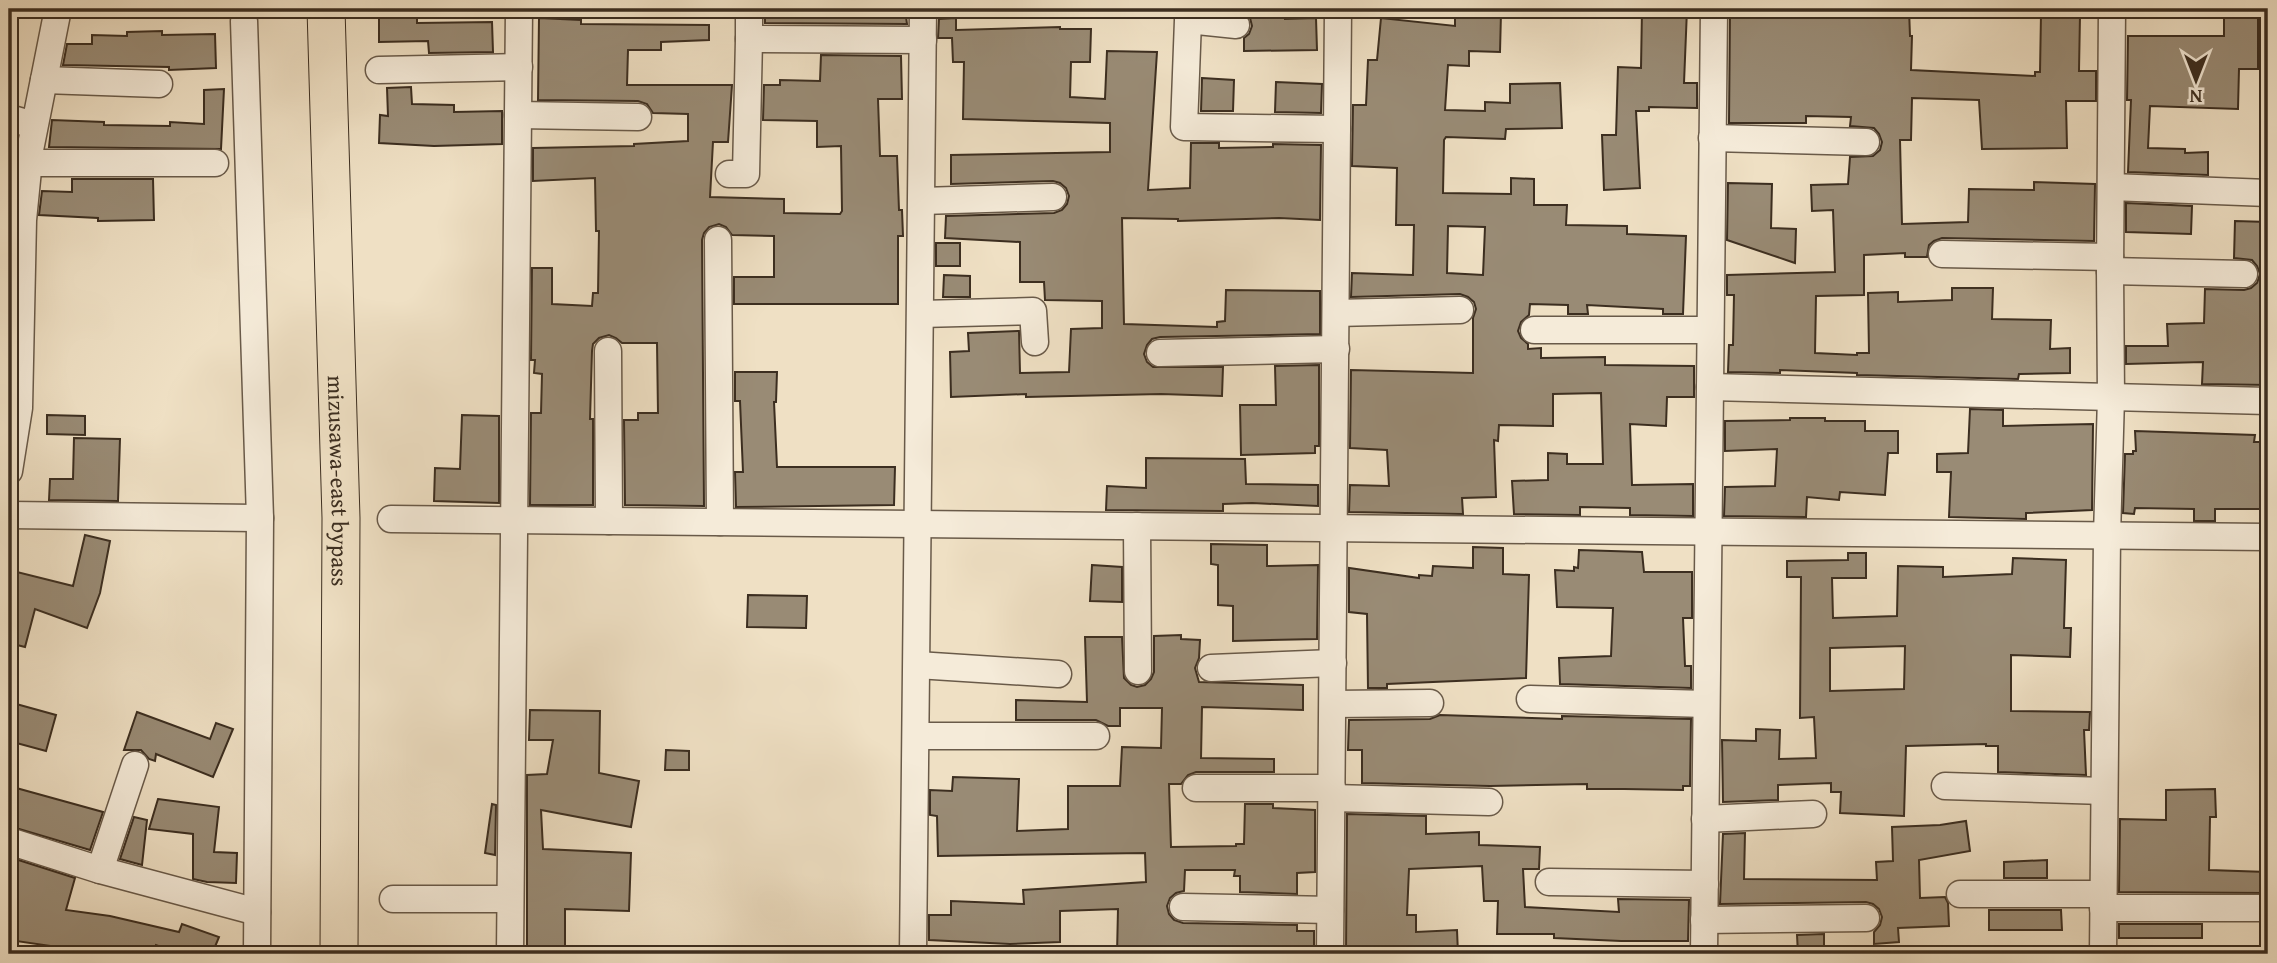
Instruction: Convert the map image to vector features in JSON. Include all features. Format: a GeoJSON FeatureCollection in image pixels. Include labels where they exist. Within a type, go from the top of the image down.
{"type":"FeatureCollection","features":[{"type":"Feature","properties":{"kind":"highway","name":"mizusawa-east bypass"},"geometry":{"type":"LineString","coordinates":[[326,9],[341,518],[339,954]]}},
{"type":"Feature","properties":{"kind":"street"},"geometry":{"type":"LineString","coordinates":[[9,471],[12,435],[19,408],[23,220],[29,163],[21,121],[44,80],[58,9]]}},
{"type":"Feature","properties":{"kind":"street"},"geometry":{"type":"LineString","coordinates":[[510,954],[519,9]]}},
{"type":"Feature","properties":{"kind":"street"},"geometry":{"type":"LineString","coordinates":[[729,174],[746,174],[749,9]]}},
{"type":"Feature","properties":{"kind":"street"},"geometry":{"type":"LineString","coordinates":[[913,954],[923,9]]}},
{"type":"Feature","properties":{"kind":"street"},"geometry":{"type":"LineString","coordinates":[[1330,954],[1338,9]]}},
{"type":"Feature","properties":{"kind":"street"},"geometry":{"type":"LineString","coordinates":[[1704,954],[1714,9]]}},
{"type":"Feature","properties":{"kind":"street"},"geometry":{"type":"LineString","coordinates":[[2103,954],[2111,397],[2112,9]]}},
{"type":"Feature","properties":{"kind":"street"},"geometry":{"type":"LineString","coordinates":[[1236,25],[1188,20],[1184,127],[1338,129]]}},
{"type":"Feature","properties":{"kind":"street"},"geometry":{"type":"LineString","coordinates":[[244,21],[260,518],[257,954]]}},
{"type":"Feature","properties":{"kind":"street"},"geometry":{"type":"LineString","coordinates":[[749,40],[923,40]]}},
{"type":"Feature","properties":{"kind":"street"},"geometry":{"type":"LineString","coordinates":[[379,70],[519,68]]}},
{"type":"Feature","properties":{"kind":"street"},"geometry":{"type":"LineString","coordinates":[[44,80],[159,84]]}},
{"type":"Feature","properties":{"kind":"street"},"geometry":{"type":"LineString","coordinates":[[518,115],[638,117]]}},
{"type":"Feature","properties":{"kind":"street"},"geometry":{"type":"LineString","coordinates":[[1712,138],[1867,142]]}},
{"type":"Feature","properties":{"kind":"street"},"geometry":{"type":"LineString","coordinates":[[29,163],[215,163]]}},
{"type":"Feature","properties":{"kind":"street"},"geometry":{"type":"LineString","coordinates":[[2111,187],[2268,193]]}},
{"type":"Feature","properties":{"kind":"street"},"geometry":{"type":"LineString","coordinates":[[922,201],[1053,197]]}},
{"type":"Feature","properties":{"kind":"street"},"geometry":{"type":"LineString","coordinates":[[718,240],[720,522]]}},
{"type":"Feature","properties":{"kind":"street"},"geometry":{"type":"LineString","coordinates":[[1942,254],[2244,274]]}},
{"type":"Feature","properties":{"kind":"street"},"geometry":{"type":"LineString","coordinates":[[1336,313],[1460,310]]}},
{"type":"Feature","properties":{"kind":"street"},"geometry":{"type":"LineString","coordinates":[[920,314],[1033,311],[1035,342]]}},
{"type":"Feature","properties":{"kind":"street"},"geometry":{"type":"LineString","coordinates":[[1534,330],[1710,330]]}},
{"type":"Feature","properties":{"kind":"street"},"geometry":{"type":"LineString","coordinates":[[1160,354],[1336,349]]}},
{"type":"Feature","properties":{"kind":"street"},"geometry":{"type":"LineString","coordinates":[[608,351],[609,521]]}},
{"type":"Feature","properties":{"kind":"street"},"geometry":{"type":"LineString","coordinates":[[1710,387],[2268,401]]}},
{"type":"Feature","properties":{"kind":"street"},"geometry":{"type":"LineString","coordinates":[[9,515],[260,518]]}},
{"type":"Feature","properties":{"kind":"street"},"geometry":{"type":"LineString","coordinates":[[391,519],[2268,537]]}},
{"type":"Feature","properties":{"kind":"street"},"geometry":{"type":"LineString","coordinates":[[1137,526],[1138,670]]}},
{"type":"Feature","properties":{"kind":"street"},"geometry":{"type":"LineString","coordinates":[[1211,668],[1333,663]]}},
{"type":"Feature","properties":{"kind":"street"},"geometry":{"type":"LineString","coordinates":[[917,666],[1058,674]]}},
{"type":"Feature","properties":{"kind":"street"},"geometry":{"type":"LineString","coordinates":[[1530,699],[1706,704]]}},
{"type":"Feature","properties":{"kind":"street"},"geometry":{"type":"LineString","coordinates":[[1333,704],[1430,703]]}},
{"type":"Feature","properties":{"kind":"street"},"geometry":{"type":"LineString","coordinates":[[916,736],[1096,736]]}},
{"type":"Feature","properties":{"kind":"street"},"geometry":{"type":"LineString","coordinates":[[100,870],[135,765]]}},
{"type":"Feature","properties":{"kind":"street"},"geometry":{"type":"LineString","coordinates":[[1945,786],[2104,791]]}},
{"type":"Feature","properties":{"kind":"street"},"geometry":{"type":"LineString","coordinates":[[1196,788],[1489,802]]}},
{"type":"Feature","properties":{"kind":"street"},"geometry":{"type":"LineString","coordinates":[[1705,819],[1813,814]]}},
{"type":"Feature","properties":{"kind":"street"},"geometry":{"type":"LineString","coordinates":[[9,841],[100,870],[257,912]]}},
{"type":"Feature","properties":{"kind":"street"},"geometry":{"type":"LineString","coordinates":[[1549,882],[1705,884]]}},
{"type":"Feature","properties":{"kind":"street"},"geometry":{"type":"LineString","coordinates":[[1960,894],[2262,908]]}},
{"type":"Feature","properties":{"kind":"street"},"geometry":{"type":"LineString","coordinates":[[393,899],[510,899]]}},
{"type":"Feature","properties":{"kind":"street"},"geometry":{"type":"LineString","coordinates":[[1183,907],[1331,910]]}},
{"type":"Feature","properties":{"kind":"street"},"geometry":{"type":"LineString","coordinates":[[1704,920],[1867,918]]}},
{"type":"Feature","properties":{"kind":"building"},"geometry":{"type":"Polygon","coordinates":[[[765,9],[905,9],[907,24],[765,23],[765,9]]]}},
{"type":"Feature","properties":{"kind":"building"},"geometry":{"type":"Polygon","coordinates":[[[1243,9],[1285,9],[1285,19],[1316,18],[1317,50],[1244,51],[1244,38],[1252,26],[1243,9]]]}},
{"type":"Feature","properties":{"kind":"building"},"geometry":{"type":"Polygon","coordinates":[[[1642,9],[1687,9],[1684,83],[1697,83],[1697,108],[1649,107],[1649,111],[1636,111],[1640,188],[1604,190],[1602,135],[1616,135],[1618,67],[1641,68],[1642,9]]]}},
{"type":"Feature","properties":{"kind":"building"},"geometry":{"type":"Polygon","coordinates":[[[1730,9],[1909,9],[1912,36],[1911,70],[2035,76],[2035,72],[2040,72],[2041,14],[2080,15],[2079,71],[2096,71],[2096,101],[2066,101],[2067,148],[1982,149],[1979,100],[1912,98],[1911,140],[1900,140],[1902,224],[1968,222],[1969,189],[2034,190],[2034,182],[2095,184],[2094,241],[1942,238],[1929,245],[1927,257],[1905,257],[1905,253],[1864,255],[1864,295],[1816,296],[1815,353],[1857,355],[1869,353],[1868,293],[1898,292],[1898,302],[1952,300],[1952,288],[1993,288],[1992,319],[2051,320],[2050,349],[2070,348],[2070,373],[2019,374],[2018,379],[1780,370],[1780,373],[1728,372],[1729,345],[1733,345],[1734,295],[1727,295],[1727,275],[1835,272],[1833,210],[1812,211],[1811,185],[1848,184],[1850,157],[1873,156],[1880,150],[1882,142],[1874,128],[1850,126],[1851,117],[1806,116],[1806,123],[1729,123],[1730,9]]]}},
{"type":"Feature","properties":{"kind":"building"},"geometry":{"type":"Polygon","coordinates":[[[1455,11],[1501,13],[1500,52],[1469,51],[1469,66],[1448,65],[1445,110],[1485,111],[1485,102],[1510,103],[1510,84],[1560,83],[1562,128],[1506,129],[1505,139],[1446,137],[1443,193],[1511,194],[1511,178],[1534,179],[1534,205],[1567,205],[1566,225],[1627,226],[1627,234],[1686,236],[1683,314],[1663,314],[1663,309],[1587,305],[1588,314],[1568,314],[1568,305],[1530,304],[1529,315],[1521,322],[1518,331],[1528,344],[1528,349],[1541,348],[1541,358],[1605,357],[1605,365],[1694,366],[1694,397],[1667,397],[1666,426],[1630,424],[1632,485],[1693,484],[1693,516],[1630,515],[1630,508],[1580,507],[1580,515],[1514,514],[1512,481],[1548,480],[1548,453],[1567,454],[1567,464],[1603,464],[1601,393],[1553,394],[1553,426],[1499,425],[1498,441],[1494,440],[1496,497],[1462,498],[1463,514],[1349,512],[1350,485],[1389,486],[1387,450],[1350,448],[1351,370],[1473,373],[1473,318],[1476,309],[1474,302],[1468,297],[1460,294],[1351,297],[1352,273],[1413,275],[1414,225],[1396,225],[1397,168],[1352,166],[1353,105],[1366,105],[1368,60],[1377,60],[1381,18],[1455,26],[1455,11]],[[1448,226],[1447,273],[1483,275],[1485,227],[1448,226]]]}},
{"type":"Feature","properties":{"kind":"building"},"geometry":{"type":"Polygon","coordinates":[[[2224,16],[2258,16],[2258,69],[2239,69],[2238,109],[2150,106],[2148,148],[2185,149],[2185,153],[2208,152],[2208,175],[2128,172],[2131,100],[2127,100],[2128,36],[2224,36],[2224,16]]]}},
{"type":"Feature","properties":{"kind":"building"},"geometry":{"type":"Polygon","coordinates":[[[379,17],[417,17],[417,23],[492,22],[493,52],[429,53],[428,41],[379,42],[379,17]]]}},
{"type":"Feature","properties":{"kind":"building"},"geometry":{"type":"Polygon","coordinates":[[[539,18],[581,20],[581,24],[709,25],[709,40],[661,42],[661,50],[628,50],[627,85],[732,85],[728,142],[713,142],[710,197],[784,199],[784,213],[840,214],[841,146],[817,147],[817,121],[763,120],[764,85],[780,85],[780,80],[820,81],[821,55],[901,56],[902,99],[878,99],[880,156],[897,156],[903,236],[898,236],[898,304],[734,304],[734,277],[774,277],[774,236],[732,235],[726,227],[719,224],[709,227],[704,233],[704,506],[625,505],[624,420],[638,420],[638,413],[658,413],[657,343],[622,343],[609,335],[599,338],[593,344],[592,351],[590,419],[593,419],[593,505],[530,505],[531,413],[541,413],[542,374],[534,373],[535,360],[531,360],[532,268],[552,268],[552,304],[592,306],[593,293],[598,293],[599,231],[596,231],[595,178],[533,181],[533,148],[634,146],[688,141],[688,114],[653,113],[647,104],[638,101],[538,100],[539,18]]]}},
{"type":"Feature","properties":{"kind":"building"},"geometry":{"type":"Polygon","coordinates":[[[956,18],[956,30],[1060,27],[1091,29],[1090,62],[1071,62],[1070,97],[1105,99],[1107,51],[1157,52],[1148,190],[1190,188],[1191,143],[1219,143],[1219,148],[1273,147],[1273,144],[1321,145],[1320,220],[1279,218],[1178,221],[1122,218],[1124,324],[1217,327],[1217,322],[1225,321],[1226,290],[1320,291],[1320,334],[1160,337],[1152,339],[1147,345],[1144,354],[1153,367],[1223,367],[1222,396],[1161,394],[1026,397],[1026,394],[951,397],[950,352],[969,351],[968,333],[1019,331],[1020,373],[1069,372],[1071,329],[1102,328],[1102,301],[1045,300],[1044,282],[1020,282],[1020,242],[945,238],[946,216],[1054,213],[1062,210],[1069,196],[1066,188],[1053,181],[951,184],[951,155],[1110,152],[1110,123],[963,119],[964,62],[953,62],[952,38],[938,38],[939,19],[956,18]]]}},
{"type":"Feature","properties":{"kind":"building"},"geometry":{"type":"Polygon","coordinates":[[[162,31],[162,35],[215,34],[216,68],[169,70],[169,67],[63,65],[67,44],[92,44],[92,35],[127,36],[127,32],[162,31]]]}},
{"type":"Feature","properties":{"kind":"building"},"geometry":{"type":"Polygon","coordinates":[[[1202,78],[1234,80],[1233,111],[1201,111],[1202,78]]]}},
{"type":"Feature","properties":{"kind":"building"},"geometry":{"type":"Polygon","coordinates":[[[1276,82],[1322,84],[1321,113],[1275,112],[1276,82]]]}},
{"type":"Feature","properties":{"kind":"building"},"geometry":{"type":"Polygon","coordinates":[[[411,87],[412,104],[454,105],[454,112],[502,111],[502,144],[434,146],[379,143],[380,115],[388,116],[387,88],[411,87]]]}},
{"type":"Feature","properties":{"kind":"building"},"geometry":{"type":"Polygon","coordinates":[[[224,89],[221,149],[49,147],[52,120],[104,122],[104,125],[170,126],[170,122],[204,124],[204,90],[224,89]]]}},
{"type":"Feature","properties":{"kind":"building"},"geometry":{"type":"Polygon","coordinates":[[[72,179],[153,179],[154,220],[98,221],[98,218],[39,215],[42,191],[72,192],[72,179]]]}},
{"type":"Feature","properties":{"kind":"building"},"geometry":{"type":"Polygon","coordinates":[[[1728,183],[1772,184],[1771,228],[1796,229],[1795,263],[1727,240],[1728,183]]]}},
{"type":"Feature","properties":{"kind":"building"},"geometry":{"type":"Polygon","coordinates":[[[2126,203],[2192,206],[2191,234],[2126,232],[2126,203]]]}},
{"type":"Feature","properties":{"kind":"building"},"geometry":{"type":"Polygon","coordinates":[[[2235,221],[2268,222],[2268,270],[2265,270],[2268,385],[2202,384],[2203,362],[2126,364],[2126,346],[2168,346],[2167,324],[2204,323],[2205,289],[2244,290],[2257,283],[2260,274],[2252,260],[2234,258],[2235,221]]]}},
{"type":"Feature","properties":{"kind":"building"},"geometry":{"type":"Polygon","coordinates":[[[936,243],[960,243],[960,266],[936,266],[936,243]]]}},
{"type":"Feature","properties":{"kind":"building"},"geometry":{"type":"Polygon","coordinates":[[[944,275],[970,276],[970,297],[943,297],[944,275]]]}},
{"type":"Feature","properties":{"kind":"building"},"geometry":{"type":"Polygon","coordinates":[[[1319,365],[1319,446],[1315,446],[1315,453],[1241,455],[1240,405],[1276,405],[1275,366],[1319,365]]]}},
{"type":"Feature","properties":{"kind":"building"},"geometry":{"type":"Polygon","coordinates":[[[735,372],[777,372],[774,402],[777,467],[895,467],[894,505],[736,507],[735,472],[743,472],[740,401],[735,401],[735,372]]]}},
{"type":"Feature","properties":{"kind":"building"},"geometry":{"type":"Polygon","coordinates":[[[1970,409],[2003,410],[2003,426],[2093,424],[2092,510],[2026,513],[2026,519],[1949,517],[1951,472],[1937,472],[1937,454],[1968,453],[1970,409]]]}},
{"type":"Feature","properties":{"kind":"building"},"geometry":{"type":"Polygon","coordinates":[[[47,415],[85,416],[85,435],[47,434],[47,415]]]}},
{"type":"Feature","properties":{"kind":"building"},"geometry":{"type":"Polygon","coordinates":[[[462,415],[499,416],[499,503],[434,501],[435,468],[460,469],[462,415]]]}},
{"type":"Feature","properties":{"kind":"building"},"geometry":{"type":"Polygon","coordinates":[[[1790,418],[1865,421],[1865,431],[1898,431],[1898,453],[1888,453],[1885,495],[1840,492],[1839,500],[1807,497],[1806,517],[1724,516],[1725,487],[1775,486],[1777,449],[1725,451],[1725,421],[1790,418]]]}},
{"type":"Feature","properties":{"kind":"building"},"geometry":{"type":"Polygon","coordinates":[[[2135,431],[2255,435],[2254,442],[2268,442],[2268,509],[2215,509],[2215,521],[2194,521],[2194,509],[2135,508],[2134,514],[2123,513],[2125,454],[2133,454],[2133,451],[2136,451],[2135,431]]]}},
{"type":"Feature","properties":{"kind":"building"},"geometry":{"type":"Polygon","coordinates":[[[74,438],[120,439],[118,501],[49,500],[50,479],[73,479],[74,438]]]}},
{"type":"Feature","properties":{"kind":"building"},"geometry":{"type":"Polygon","coordinates":[[[1146,458],[1245,459],[1246,484],[1318,485],[1318,506],[1252,503],[1223,504],[1223,511],[1106,510],[1107,486],[1146,488],[1146,458]]]}},
{"type":"Feature","properties":{"kind":"building"},"geometry":{"type":"Polygon","coordinates":[[[85,535],[110,541],[100,593],[87,628],[35,609],[25,647],[9,643],[9,570],[73,586],[85,535]]]}},
{"type":"Feature","properties":{"kind":"building"},"geometry":{"type":"Polygon","coordinates":[[[1211,544],[1267,545],[1267,566],[1318,565],[1317,639],[1233,641],[1233,606],[1218,605],[1218,565],[1211,564],[1211,544]]]}},
{"type":"Feature","properties":{"kind":"building"},"geometry":{"type":"Polygon","coordinates":[[[1473,547],[1503,548],[1503,574],[1529,575],[1526,678],[1387,684],[1387,688],[1368,688],[1367,614],[1349,612],[1349,568],[1419,578],[1419,575],[1432,576],[1433,566],[1473,568],[1473,547]]]}},
{"type":"Feature","properties":{"kind":"building"},"geometry":{"type":"Polygon","coordinates":[[[1579,550],[1642,552],[1644,572],[1692,572],[1692,618],[1683,618],[1685,666],[1691,666],[1691,688],[1560,684],[1559,658],[1611,656],[1613,608],[1557,607],[1555,570],[1574,571],[1574,567],[1578,568],[1579,550]]]}},
{"type":"Feature","properties":{"kind":"building"},"geometry":{"type":"Polygon","coordinates":[[[1848,553],[1866,553],[1866,578],[1832,578],[1833,618],[1897,616],[1898,566],[1943,567],[1943,577],[2012,574],[2013,558],[2066,560],[2064,628],[2071,628],[2070,657],[2011,655],[2011,711],[2090,712],[2089,730],[2084,730],[2086,775],[1998,772],[1998,746],[1986,744],[1906,746],[1904,816],[1840,813],[1841,792],[1831,792],[1831,783],[1778,785],[1778,800],[1723,802],[1722,740],[1756,741],[1756,729],[1780,730],[1779,759],[1816,758],[1814,717],[1800,718],[1801,577],[1787,577],[1787,561],[1848,560],[1848,553]],[[1905,646],[1830,648],[1830,691],[1904,689],[1905,646]]]}},
{"type":"Feature","properties":{"kind":"building"},"geometry":{"type":"Polygon","coordinates":[[[1092,565],[1122,567],[1122,602],[1090,601],[1092,565]]]}},
{"type":"Feature","properties":{"kind":"building"},"geometry":{"type":"Polygon","coordinates":[[[748,595],[807,596],[806,628],[747,627],[748,595]]]}},
{"type":"Feature","properties":{"kind":"building"},"geometry":{"type":"Polygon","coordinates":[[[1181,635],[1181,639],[1200,640],[1199,658],[1195,668],[1199,682],[1303,685],[1303,710],[1202,707],[1201,758],[1274,759],[1274,772],[1196,772],[1188,775],[1181,784],[1169,784],[1171,847],[1244,844],[1245,804],[1273,804],[1273,808],[1315,810],[1315,872],[1297,873],[1297,894],[1240,892],[1240,876],[1234,876],[1235,870],[1185,870],[1184,891],[1170,898],[1167,906],[1169,914],[1174,920],[1183,923],[1297,925],[1297,931],[1314,931],[1314,954],[1117,954],[1118,909],[1060,911],[1060,942],[1010,944],[929,940],[929,915],[951,915],[951,901],[1024,904],[1023,890],[1146,882],[1145,853],[938,856],[937,816],[930,815],[930,790],[952,791],[953,777],[1019,779],[1017,831],[1068,829],[1068,786],[1120,786],[1122,747],[1161,748],[1162,708],[1120,708],[1120,726],[1108,726],[1096,720],[1016,720],[1016,700],[1087,702],[1085,637],[1122,637],[1124,678],[1137,687],[1145,685],[1154,672],[1154,636],[1181,635]]]}},
{"type":"Feature","properties":{"kind":"building"},"geometry":{"type":"Polygon","coordinates":[[[9,702],[56,715],[46,751],[9,741],[9,702]]]}},
{"type":"Feature","properties":{"kind":"building"},"geometry":{"type":"Polygon","coordinates":[[[530,710],[600,711],[599,773],[639,781],[631,827],[541,810],[543,849],[631,853],[629,911],[565,909],[565,954],[527,954],[527,775],[547,774],[553,740],[529,740],[530,710]]]}},
{"type":"Feature","properties":{"kind":"building"},"geometry":{"type":"Polygon","coordinates":[[[137,712],[210,739],[216,723],[233,729],[213,777],[156,754],[155,761],[149,759],[141,750],[124,750],[137,712]]]}},
{"type":"Feature","properties":{"kind":"building"},"geometry":{"type":"Polygon","coordinates":[[[1440,715],[1691,719],[1690,786],[1683,786],[1683,790],[1587,789],[1587,784],[1490,786],[1362,783],[1362,750],[1348,750],[1349,720],[1430,719],[1440,715]]]}},
{"type":"Feature","properties":{"kind":"building"},"geometry":{"type":"Polygon","coordinates":[[[666,750],[689,751],[689,770],[665,770],[666,750]]]}},
{"type":"Feature","properties":{"kind":"building"},"geometry":{"type":"Polygon","coordinates":[[[9,786],[103,812],[90,850],[9,826],[9,786]]]}},
{"type":"Feature","properties":{"kind":"building"},"geometry":{"type":"Polygon","coordinates":[[[2215,789],[2216,817],[2210,817],[2209,870],[2267,872],[2266,893],[2119,892],[2120,819],[2166,820],[2166,790],[2215,789]]]}},
{"type":"Feature","properties":{"kind":"building"},"geometry":{"type":"Polygon","coordinates":[[[158,799],[219,807],[214,852],[237,853],[236,883],[193,879],[193,834],[149,829],[158,799]]]}},
{"type":"Feature","properties":{"kind":"building"},"geometry":{"type":"Polygon","coordinates":[[[492,804],[496,805],[495,855],[485,853],[492,804]]]}},
{"type":"Feature","properties":{"kind":"building"},"geometry":{"type":"Polygon","coordinates":[[[1347,814],[1426,816],[1426,834],[1479,832],[1479,845],[1540,847],[1539,869],[1523,869],[1525,907],[1619,912],[1618,899],[1689,900],[1688,941],[1621,941],[1554,938],[1554,934],[1497,934],[1498,901],[1484,901],[1482,866],[1409,869],[1407,915],[1416,915],[1416,932],[1457,930],[1458,954],[1346,954],[1347,814]]]}},
{"type":"Feature","properties":{"kind":"building"},"geometry":{"type":"Polygon","coordinates":[[[134,817],[147,820],[142,865],[120,859],[134,817]]]}},
{"type":"Feature","properties":{"kind":"building"},"geometry":{"type":"Polygon","coordinates":[[[1966,821],[1970,851],[1919,860],[1920,898],[1945,897],[1948,903],[1949,926],[1898,928],[1899,942],[1874,944],[1874,932],[1882,917],[1879,909],[1866,902],[1720,904],[1723,834],[1745,833],[1744,879],[1877,880],[1876,862],[1893,861],[1892,827],[1966,821]]]}},
{"type":"Feature","properties":{"kind":"building"},"geometry":{"type":"Polygon","coordinates":[[[9,857],[75,878],[66,910],[110,916],[179,932],[182,924],[219,937],[212,954],[181,954],[156,945],[154,954],[117,954],[94,949],[93,954],[83,954],[9,940],[9,857]]]}},
{"type":"Feature","properties":{"kind":"building"},"geometry":{"type":"Polygon","coordinates":[[[2047,860],[2047,878],[2004,878],[2004,862],[2047,860]]]}},
{"type":"Feature","properties":{"kind":"building"},"geometry":{"type":"Polygon","coordinates":[[[1989,910],[2061,910],[2062,930],[1989,930],[1989,910]]]}},
{"type":"Feature","properties":{"kind":"building"},"geometry":{"type":"Polygon","coordinates":[[[2119,924],[2202,924],[2202,938],[2119,938],[2119,924]]]}},
{"type":"Feature","properties":{"kind":"building"},"geometry":{"type":"Polygon","coordinates":[[[1824,934],[1824,954],[1798,954],[1797,935],[1824,934]]]}}]}
